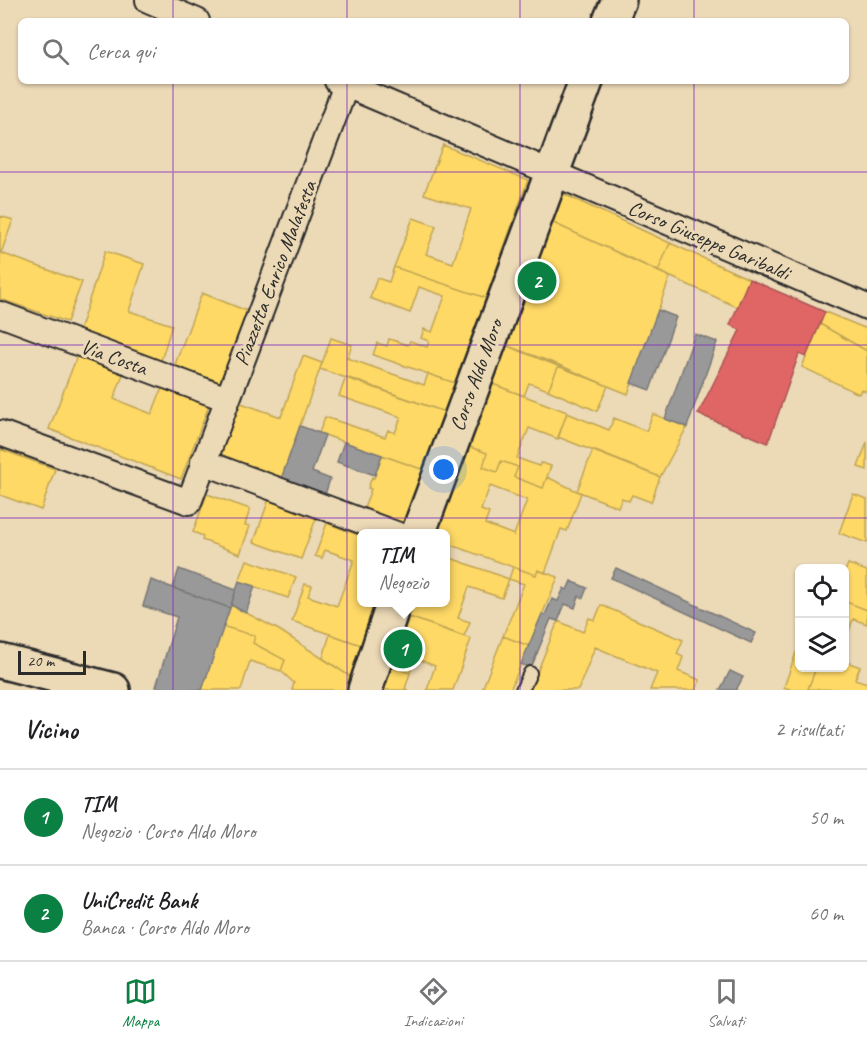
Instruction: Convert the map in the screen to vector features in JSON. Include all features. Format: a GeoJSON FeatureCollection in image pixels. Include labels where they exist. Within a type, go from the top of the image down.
{"type":"FeatureCollection","features":[{"type":"Feature","properties":{"kind":"main road"},"geometry":{"type":"LineString","coordinates":[[611,18],[619,0]]}},
{"type":"Feature","properties":{"kind":"main road","name":"Corso Aldo Moro"},"geometry":{"type":"LineString","coordinates":[[420,529],[585,84]]}},
{"type":"Feature","properties":{"kind":"main road"},"geometry":{"type":"LineString","coordinates":[[365,690],[393,607]]}},
{"type":"Feature","properties":{"kind":"main road"},"geometry":{"type":"LineString","coordinates":[[0,661],[113,690]]}},
{"type":"Feature","properties":{"kind":"street"},"geometry":{"type":"LineString","coordinates":[[148,0],[190,18]]}},
{"type":"Feature","properties":{"kind":"street","name":"Piazzetta Enrico Malatesta"},"geometry":{"type":"LineString","coordinates":[[0,433],[189,502],[342,84]]}},
{"type":"Feature","properties":{"kind":"street","name":"Corso Giuseppe Garibaldi"},"geometry":{"type":"LineString","coordinates":[[344,84],[867,307]]}},
{"type":"Feature","properties":{"kind":"street","name":"Via Costa"},"geometry":{"type":"LineString","coordinates":[[0,314],[227,399]]}},
{"type":"Feature","properties":{"kind":"street"},"geometry":{"type":"LineString","coordinates":[[203,462],[383,529]]}},
{"type":"Feature","properties":{"kind":"lane"},"geometry":{"type":"LineString","coordinates":[[522,690],[530,673]]}},
{"type":"Feature","properties":{"kind":"building: Abitazioni"},"geometry":{"type":"Polygon","coordinates":[[[443,145],[528,180],[486,298],[394,267],[413,218],[436,226],[426,254],[453,263],[471,209],[424,194],[443,145]]]}},
{"type":"Feature","properties":{"kind":"building: Abitazioni"},"geometry":{"type":"Polygon","coordinates":[[[559,192],[670,243],[658,271],[549,221],[559,192]]]}},
{"type":"Feature","properties":{"kind":"building: Abitazioni"},"geometry":{"type":"Polygon","coordinates":[[[0,216],[13,220],[1,253],[82,282],[67,322],[0,299],[0,216]]]}},
{"type":"Feature","properties":{"kind":"building: Abitazioni"},"geometry":{"type":"Polygon","coordinates":[[[549,221],[670,277],[628,394],[505,345],[549,221]]]}},
{"type":"Feature","properties":{"kind":"building: Abitazioni"},"geometry":{"type":"Polygon","coordinates":[[[670,243],[749,279],[737,307],[658,271],[670,243]]]}},
{"type":"Feature","properties":{"kind":"building: Abitazioni"},"geometry":{"type":"Polygon","coordinates":[[[105,251],[144,264],[129,311],[172,325],[160,364],[77,337],[105,251]]]}},
{"type":"Feature","properties":{"kind":"building: Abitazioni"},"geometry":{"type":"Polygon","coordinates":[[[394,267],[486,298],[455,383],[373,355],[377,343],[387,346],[389,339],[408,345],[410,341],[427,347],[429,341],[421,338],[424,329],[432,332],[445,296],[419,287],[410,313],[370,298],[377,278],[389,282],[394,267]]]}},
{"type":"Feature","properties":{"kind":"building: Abitazioni"},"geometry":{"type":"Polygon","coordinates":[[[202,293],[247,311],[220,384],[174,367],[202,293]]]}},
{"type":"Feature","properties":{"kind":"building: Abitazioni"},"geometry":{"type":"Polygon","coordinates":[[[825,312],[867,329],[867,351],[820,324],[825,312]]]}},
{"type":"Feature","properties":{"kind":"building: Abitazioni"},"geometry":{"type":"Polygon","coordinates":[[[820,324],[867,351],[867,392],[861,389],[859,394],[802,367],[820,324]]]}},
{"type":"Feature","properties":{"kind":"building: Abitazioni"},"geometry":{"type":"Polygon","coordinates":[[[331,338],[352,345],[347,358],[424,385],[428,374],[455,383],[445,412],[320,369],[331,338]]]}},
{"type":"Feature","properties":{"kind":"building: Abitazioni"},"geometry":{"type":"Polygon","coordinates":[[[505,345],[559,365],[548,390],[529,383],[524,396],[490,383],[505,345]]]}},
{"type":"Feature","properties":{"kind":"building: Abitazioni"},"geometry":{"type":"Polygon","coordinates":[[[77,356],[123,374],[114,399],[152,414],[163,385],[210,403],[181,479],[49,429],[77,356]]]}},
{"type":"Feature","properties":{"kind":"building: Abitazioni"},"geometry":{"type":"Polygon","coordinates":[[[303,356],[322,363],[279,485],[217,463],[238,402],[281,417],[303,356]]]}},
{"type":"Feature","properties":{"kind":"building: Abitazioni"},"geometry":{"type":"Polygon","coordinates":[[[559,365],[608,386],[597,411],[548,390],[559,365]]]}},
{"type":"Feature","properties":{"kind":"building: Abitazioni"},"geometry":{"type":"Polygon","coordinates":[[[346,377],[445,412],[424,470],[319,433],[325,417],[385,437],[388,430],[395,433],[401,417],[339,396],[346,377]]]}},
{"type":"Feature","properties":{"kind":"building: Abitazioni"},"geometry":{"type":"Polygon","coordinates":[[[490,383],[567,412],[558,439],[529,428],[517,458],[539,466],[541,463],[551,466],[543,488],[514,477],[518,467],[501,461],[497,472],[483,467],[487,453],[467,446],[490,383]]]}},
{"type":"Feature","properties":{"kind":"building: Abitazioni"},"geometry":{"type":"Polygon","coordinates":[[[567,413],[609,430],[614,418],[646,431],[653,414],[687,427],[660,477],[558,437],[567,413]]]}},
{"type":"Feature","properties":{"kind":"building: Abitazioni"},"geometry":{"type":"Polygon","coordinates":[[[867,442],[867,470],[858,467],[867,442]]]}},
{"type":"Feature","properties":{"kind":"building: Abitazioni"},"geometry":{"type":"Polygon","coordinates":[[[467,446],[487,453],[483,467],[497,472],[501,461],[518,467],[514,477],[543,488],[547,477],[581,493],[567,531],[561,529],[545,573],[538,570],[536,575],[450,545],[450,529],[438,529],[467,446]],[[490,486],[481,510],[489,513],[485,524],[514,535],[527,500],[490,486]]]}},
{"type":"Feature","properties":{"kind":"building: Abitazioni"},"geometry":{"type":"Polygon","coordinates":[[[0,449],[55,469],[41,510],[0,495],[0,449]]]}},
{"type":"Feature","properties":{"kind":"building: Abitazioni"},"geometry":{"type":"Polygon","coordinates":[[[593,450],[660,477],[651,502],[632,495],[629,501],[622,498],[618,507],[577,491],[593,450]]]}},
{"type":"Feature","properties":{"kind":"building: Abitazioni"},"geometry":{"type":"Polygon","coordinates":[[[382,455],[424,470],[404,528],[362,514],[371,489],[368,488],[382,455]]]}},
{"type":"Feature","properties":{"kind":"building: Abitazioni"},"geometry":{"type":"Polygon","coordinates":[[[207,494],[250,509],[245,525],[250,526],[240,554],[202,540],[203,536],[193,532],[207,494]]]}},
{"type":"Feature","properties":{"kind":"building: Abitazioni"},"geometry":{"type":"Polygon","coordinates":[[[853,494],[867,499],[867,543],[839,533],[853,494]]]}},
{"type":"Feature","properties":{"kind":"building: Abitazioni"},"geometry":{"type":"Polygon","coordinates":[[[270,496],[318,513],[301,559],[254,542],[270,496]]]}},
{"type":"Feature","properties":{"kind":"building: Abitazioni"},"geometry":{"type":"Polygon","coordinates":[[[327,523],[357,534],[357,607],[374,607],[361,645],[292,621],[305,584],[312,586],[308,596],[337,606],[354,560],[325,550],[322,558],[315,556],[327,523]]]}},
{"type":"Feature","properties":{"kind":"building: Abitazioni"},"geometry":{"type":"Polygon","coordinates":[[[450,558],[509,579],[502,598],[469,587],[458,618],[470,622],[464,636],[409,617],[412,607],[450,607],[450,558]]]}},
{"type":"Feature","properties":{"kind":"building: Abitazioni"},"geometry":{"type":"Polygon","coordinates":[[[247,560],[296,577],[288,598],[239,581],[247,560]]]}},
{"type":"Feature","properties":{"kind":"building: Abitazioni"},"geometry":{"type":"Polygon","coordinates":[[[849,564],[867,571],[867,610],[849,603],[849,564]]]}},
{"type":"Feature","properties":{"kind":"building: Abitazioni"},"geometry":{"type":"Polygon","coordinates":[[[513,567],[536,575],[538,570],[558,577],[529,646],[503,636],[524,584],[509,579],[513,567]]]}},
{"type":"Feature","properties":{"kind":"building: Abitazioni"},"geometry":{"type":"Polygon","coordinates":[[[849,603],[867,610],[867,624],[853,619],[849,631],[849,603]]]}},
{"type":"Feature","properties":{"kind":"building: Abitazioni"},"geometry":{"type":"Polygon","coordinates":[[[231,605],[279,630],[351,677],[346,690],[292,690],[294,683],[281,671],[285,660],[253,643],[255,636],[222,626],[231,605]]]}},
{"type":"Feature","properties":{"kind":"building: Abitazioni"},"geometry":{"type":"Polygon","coordinates":[[[601,605],[683,640],[677,654],[683,657],[678,671],[700,680],[696,690],[650,690],[657,673],[595,647],[578,690],[530,690],[558,621],[583,632],[589,618],[595,620],[601,605]]]}},
{"type":"Feature","properties":{"kind":"building: Abitazioni"},"geometry":{"type":"Polygon","coordinates":[[[409,617],[471,639],[453,690],[427,690],[435,666],[415,658],[410,673],[392,667],[409,617]]]}},
{"type":"Feature","properties":{"kind":"building: Abitazioni"},"geometry":{"type":"Polygon","coordinates":[[[222,626],[255,636],[253,643],[285,660],[281,671],[250,661],[241,690],[202,690],[222,626]]]}},
{"type":"Feature","properties":{"kind":"building: Abitazioni"},"geometry":{"type":"Polygon","coordinates":[[[330,634],[361,645],[351,677],[323,658],[330,634]]]}},
{"type":"Feature","properties":{"kind":"building: Abitazioni"},"geometry":{"type":"Polygon","coordinates":[[[503,636],[529,646],[510,690],[482,690],[503,636]]]}},
{"type":"Feature","properties":{"kind":"building: Abitazioni"},"geometry":{"type":"Polygon","coordinates":[[[795,656],[795,672],[814,672],[808,689],[810,690],[792,690],[784,687],[795,656]]]}},
{"type":"Feature","properties":{"kind":"building: Abitazioni"},"geometry":{"type":"Polygon","coordinates":[[[849,663],[860,667],[855,679],[867,683],[867,690],[808,689],[814,672],[849,672],[849,663]]]}},
{"type":"Feature","properties":{"kind":"building: Abitazioni"},"geometry":{"type":"Polygon","coordinates":[[[392,667],[410,673],[405,689],[408,690],[383,690],[392,667]]]}},
{"type":"Feature","properties":{"kind":"building: Negozi"},"geometry":{"type":"Polygon","coordinates":[[[749,279],[825,312],[806,357],[799,354],[768,443],[698,414],[740,330],[730,325],[749,279]]]}},
{"type":"Feature","properties":{"kind":"building: Industria"},"geometry":{"type":"Polygon","coordinates":[[[658,310],[676,317],[650,390],[631,383],[658,310]]]}},
{"type":"Feature","properties":{"kind":"building: Industria"},"geometry":{"type":"Polygon","coordinates":[[[695,334],[717,342],[687,427],[665,419],[695,334]]]}},
{"type":"Feature","properties":{"kind":"building: Industria"},"geometry":{"type":"Polygon","coordinates":[[[300,426],[325,435],[312,472],[330,479],[323,501],[279,485],[300,426]]]}},
{"type":"Feature","properties":{"kind":"building: Industria"},"geometry":{"type":"Polygon","coordinates":[[[344,442],[382,455],[375,475],[337,462],[344,442]]]}},
{"type":"Feature","properties":{"kind":"building: Industria"},"geometry":{"type":"Polygon","coordinates":[[[616,568],[756,633],[751,643],[611,578],[616,568]]]}},
{"type":"Feature","properties":{"kind":"building: Industria"},"geometry":{"type":"Polygon","coordinates":[[[179,569],[236,590],[230,608],[173,588],[179,569]]]}},
{"type":"Feature","properties":{"kind":"building: Industria"},"geometry":{"type":"Polygon","coordinates":[[[151,580],[230,608],[202,690],[168,690],[156,687],[177,617],[143,606],[151,580]]]}},
{"type":"Feature","properties":{"kind":"building: Industria"},"geometry":{"type":"Polygon","coordinates":[[[239,581],[255,586],[246,613],[231,605],[239,581]]]}},
{"type":"Feature","properties":{"kind":"building: Industria"},"geometry":{"type":"Polygon","coordinates":[[[571,581],[587,588],[583,598],[579,596],[575,608],[565,604],[558,621],[551,619],[531,668],[521,664],[542,614],[545,615],[552,599],[558,601],[564,588],[567,590],[571,581]]]}},
{"type":"Feature","properties":{"kind":"building: Industria"},"geometry":{"type":"Polygon","coordinates":[[[730,671],[743,677],[736,690],[720,690],[730,671]]]}},
{"type":"Feature","properties":{"kind":"place","name":"UniCredit Bank"},"geometry":{"type":"Point","coordinates":[537,281]}},
{"type":"Feature","properties":{"kind":"place","name":"TIM"},"geometry":{"type":"Point","coordinates":[403,649]}}]}
